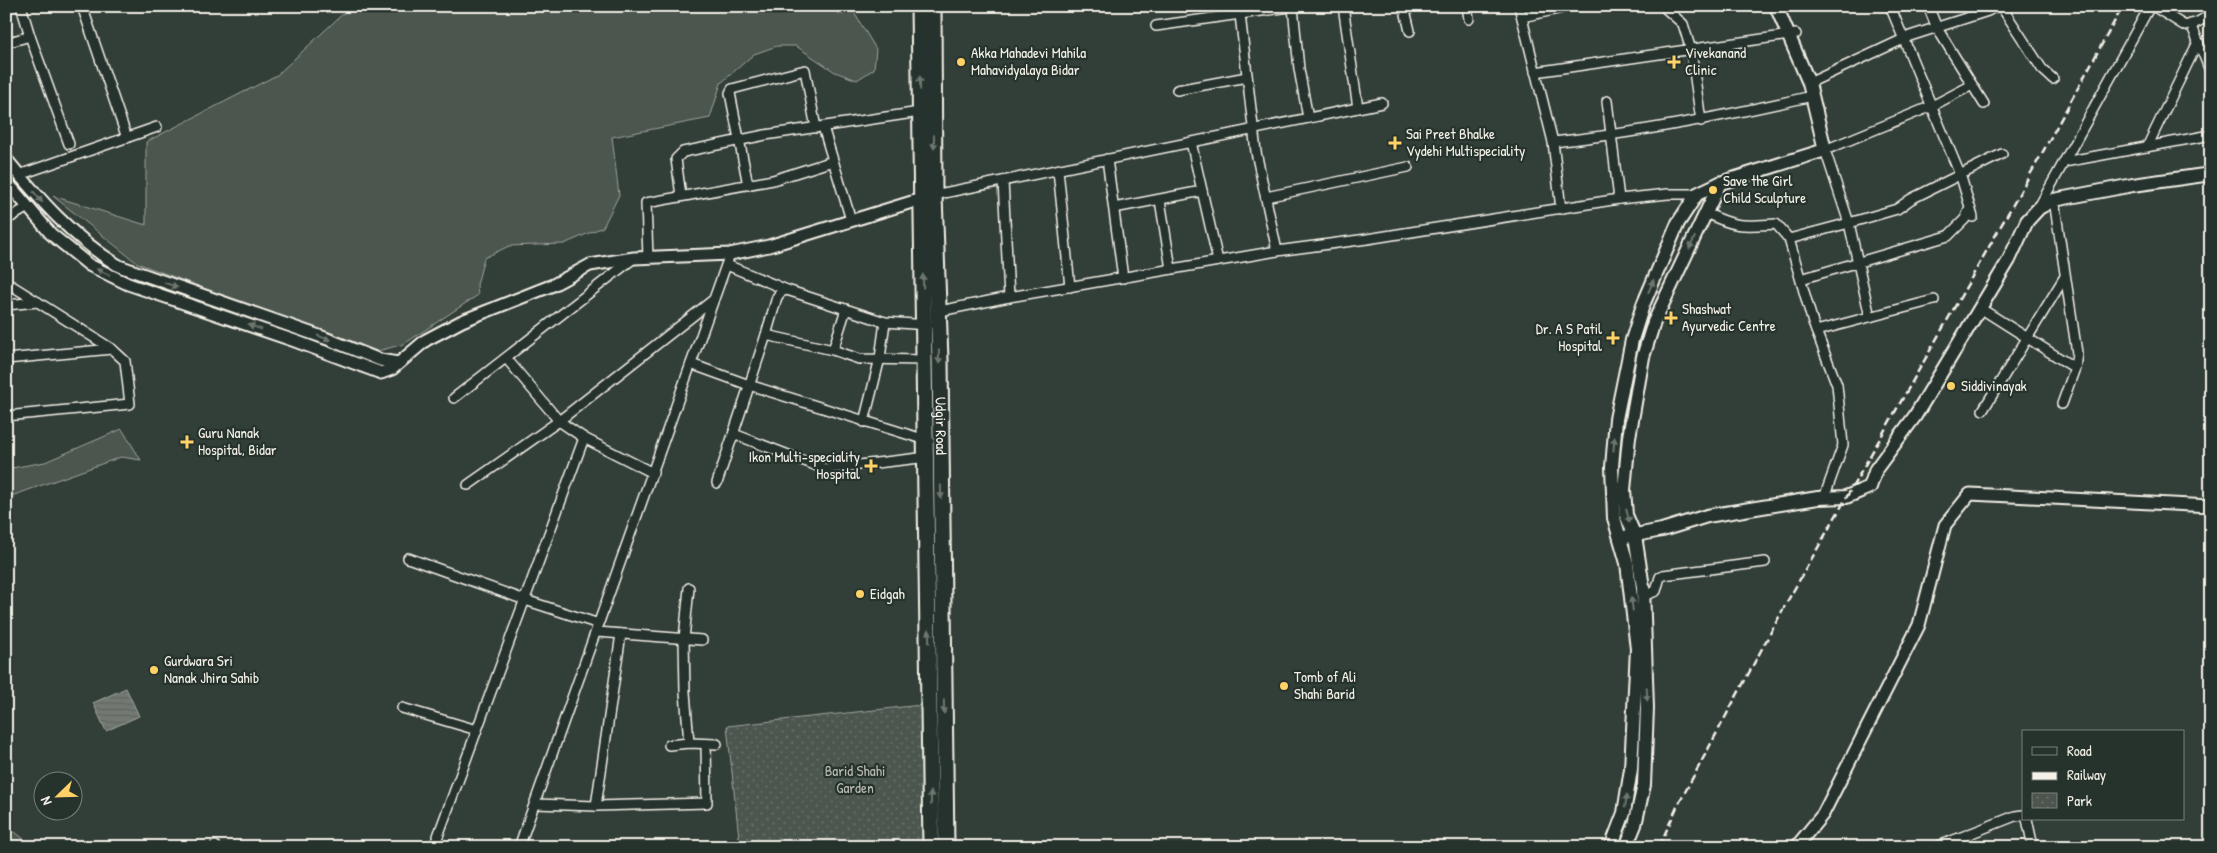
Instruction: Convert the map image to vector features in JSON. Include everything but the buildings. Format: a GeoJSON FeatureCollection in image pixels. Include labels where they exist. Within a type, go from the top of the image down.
{"type":"FeatureCollection","features":[{"type":"Feature","properties":{"kind":"highway","name":"Udgir Road"},"geometry":{"type":"LineString","coordinates":[[919,6],[920,112],[928,197]]}},
{"type":"Feature","properties":{"kind":"highway","name":"Udgir Road"},"geometry":{"type":"LineString","coordinates":[[933,6],[928,197],[933,449],[946,847]]}},
{"type":"Feature","properties":{"kind":"highway","name":"Udgir Road"},"geometry":{"type":"LineString","coordinates":[[931,319],[925,360],[933,449],[931,847]]}},
{"type":"Feature","properties":{"kind":"main road"},"geometry":{"type":"LineString","coordinates":[[1776,6],[1792,35]]}},
{"type":"Feature","properties":{"kind":"main road"},"geometry":{"type":"LineString","coordinates":[[1611,847],[1624,813],[1631,769],[1637,649],[1627,563],[1614,518],[1612,467],[1616,420],[1632,340],[1643,305],[1678,223],[1697,194],[1720,184],[1825,150],[1809,83],[1797,52],[1785,6]]}},
{"type":"Feature","properties":{"kind":"main road"},"geometry":{"type":"LineString","coordinates":[[1620,538],[1662,530],[1707,516],[1824,498],[1846,497],[1870,487],[1876,469],[1915,416],[1980,308],[2008,260],[2026,221],[2039,208],[2054,200],[2133,185],[2211,174]]}},
{"type":"Feature","properties":{"kind":"main road"},"geometry":{"type":"LineString","coordinates":[[1626,847],[1635,825],[1644,785],[1648,708],[1643,596],[1634,536],[1626,515],[1624,490],[1629,437],[1643,357],[1654,322],[1720,184]]}},
{"type":"Feature","properties":{"kind":"street"},"geometry":{"type":"LineString","coordinates":[[21,6],[69,144]]}},
{"type":"Feature","properties":{"kind":"street"},"geometry":{"type":"LineString","coordinates":[[82,6],[127,138]]}},
{"type":"Feature","properties":{"kind":"street"},"geometry":{"type":"LineString","coordinates":[[841,8],[854,6]]}},
{"type":"Feature","properties":{"kind":"street"},"geometry":{"type":"LineString","coordinates":[[1156,26],[1239,10],[1295,6],[1299,69],[1308,118]]}},
{"type":"Feature","properties":{"kind":"street"},"geometry":{"type":"LineString","coordinates":[[1343,6],[1358,108]]}},
{"type":"Feature","properties":{"kind":"street"},"geometry":{"type":"LineString","coordinates":[[1404,6],[1410,31]]}},
{"type":"Feature","properties":{"kind":"street"},"geometry":{"type":"LineString","coordinates":[[1466,6],[1470,19]]}},
{"type":"Feature","properties":{"kind":"street"},"geometry":{"type":"LineString","coordinates":[[1519,6],[1553,142],[1561,209]]}},
{"type":"Feature","properties":{"kind":"street"},"geometry":{"type":"LineString","coordinates":[[1522,17],[1572,6]]}},
{"type":"Feature","properties":{"kind":"street"},"geometry":{"type":"LineString","coordinates":[[1666,6],[1666,9],[1683,24],[1691,50],[1701,121]]}},
{"type":"Feature","properties":{"kind":"street"},"geometry":{"type":"LineString","coordinates":[[1801,279],[1948,236],[1972,212],[1961,176],[1890,6]]}},
{"type":"Feature","properties":{"kind":"street"},"geometry":{"type":"LineString","coordinates":[[1928,6],[1937,28],[1984,104]]}},
{"type":"Feature","properties":{"kind":"street"},"geometry":{"type":"LineString","coordinates":[[1809,83],[1905,39],[1988,11],[1996,6]]}},
{"type":"Feature","properties":{"kind":"street"},"geometry":{"type":"LineString","coordinates":[[2001,6],[2042,69],[2053,80]]}},
{"type":"Feature","properties":{"kind":"street"},"geometry":{"type":"LineString","coordinates":[[2039,208],[2151,6],[2185,26],[2211,14]]}},
{"type":"Feature","properties":{"kind":"street"},"geometry":{"type":"LineString","coordinates":[[1239,10],[1254,129],[1277,251]]}},
{"type":"Feature","properties":{"kind":"street"},"geometry":{"type":"LineString","coordinates":[[2191,24],[2211,73]]}},
{"type":"Feature","properties":{"kind":"street"},"geometry":{"type":"LineString","coordinates":[[1535,72],[1792,35]]}},
{"type":"Feature","properties":{"kind":"street"},"geometry":{"type":"LineString","coordinates":[[6,43],[30,36]]}},
{"type":"Feature","properties":{"kind":"street"},"geometry":{"type":"LineString","coordinates":[[2147,147],[2198,42]]}},
{"type":"Feature","properties":{"kind":"street"},"geometry":{"type":"LineString","coordinates":[[748,185],[730,93],[732,89],[805,70],[820,128],[833,161],[851,220]]}},
{"type":"Feature","properties":{"kind":"street"},"geometry":{"type":"LineString","coordinates":[[1177,90],[1247,77]]}},
{"type":"Feature","properties":{"kind":"street"},"geometry":{"type":"LineString","coordinates":[[1870,317],[1856,263],[1849,223],[1825,150],[1932,106],[1972,85]]}},
{"type":"Feature","properties":{"kind":"street"},"geometry":{"type":"LineString","coordinates":[[1553,142],[1611,136],[1701,121],[1812,96]]}},
{"type":"Feature","properties":{"kind":"street"},"geometry":{"type":"LineString","coordinates":[[1607,101],[1619,199]]}},
{"type":"Feature","properties":{"kind":"street"},"geometry":{"type":"LineString","coordinates":[[6,181],[51,234],[89,265],[128,284],[296,341],[366,369],[381,373],[392,369],[426,340],[462,321],[554,285],[590,265],[648,257],[728,259],[928,197],[1382,103]]}},
{"type":"Feature","properties":{"kind":"street"},"geometry":{"type":"LineString","coordinates":[[681,196],[676,159],[679,155],[739,141],[920,112]]}},
{"type":"Feature","properties":{"kind":"street"},"geometry":{"type":"LineString","coordinates":[[19,175],[157,127]]}},
{"type":"Feature","properties":{"kind":"street"},"geometry":{"type":"LineString","coordinates":[[2064,162],[2211,135]]}},
{"type":"Feature","properties":{"kind":"street"},"geometry":{"type":"LineString","coordinates":[[1191,142],[1218,261]]}},
{"type":"Feature","properties":{"kind":"street"},"geometry":{"type":"LineString","coordinates":[[1790,239],[1897,209],[1911,199],[1961,176],[2002,154]]}},
{"type":"Feature","properties":{"kind":"street"},"geometry":{"type":"LineString","coordinates":[[1107,159],[1123,278]]}},
{"type":"Feature","properties":{"kind":"street"},"geometry":{"type":"LineString","coordinates":[[6,160],[57,218],[96,251],[119,266],[325,338],[380,360],[398,364]]}},
{"type":"Feature","properties":{"kind":"street"},"geometry":{"type":"LineString","coordinates":[[648,257],[646,203],[773,180],[833,161]]}},
{"type":"Feature","properties":{"kind":"street"},"geometry":{"type":"LineString","coordinates":[[1266,197],[1408,167]]}},
{"type":"Feature","properties":{"kind":"street"},"geometry":{"type":"LineString","coordinates":[[1058,170],[1070,287]]}},
{"type":"Feature","properties":{"kind":"street"},"geometry":{"type":"LineString","coordinates":[[1003,181],[1009,297]]}},
{"type":"Feature","properties":{"kind":"street"},"geometry":{"type":"LineString","coordinates":[[1114,208],[1202,191]]}},
{"type":"Feature","properties":{"kind":"street"},"geometry":{"type":"LineString","coordinates":[[728,259],[787,290],[885,322],[931,319],[1009,297],[1277,251],[1367,239],[1619,199],[1668,194],[1697,194]]}},
{"type":"Feature","properties":{"kind":"street"},"geometry":{"type":"LineString","coordinates":[[1160,200],[1171,269]]}},
{"type":"Feature","properties":{"kind":"street"},"geometry":{"type":"LineString","coordinates":[[2054,200],[2064,278],[2077,352],[2075,368],[2062,404]]}},
{"type":"Feature","properties":{"kind":"street"},"geometry":{"type":"LineString","coordinates":[[6,220],[28,206]]}},
{"type":"Feature","properties":{"kind":"street"},"geometry":{"type":"LineString","coordinates":[[1706,213],[1725,222],[1740,226],[1776,224],[1790,239],[1816,331],[1837,385],[1843,445],[1824,498]]}},
{"type":"Feature","properties":{"kind":"street"},"geometry":{"type":"LineString","coordinates":[[454,398],[634,258]]}},
{"type":"Feature","properties":{"kind":"street"},"geometry":{"type":"LineString","coordinates":[[519,847],[728,259]]}},
{"type":"Feature","properties":{"kind":"street"},"geometry":{"type":"LineString","coordinates":[[1982,410],[2064,278]]}},
{"type":"Feature","properties":{"kind":"street"},"geometry":{"type":"LineString","coordinates":[[6,282],[112,349],[125,361],[130,404],[6,416]]}},
{"type":"Feature","properties":{"kind":"street"},"geometry":{"type":"LineString","coordinates":[[718,483],[777,296],[787,290]]}},
{"type":"Feature","properties":{"kind":"street"},"geometry":{"type":"LineString","coordinates":[[468,485],[558,421],[714,300]]}},
{"type":"Feature","properties":{"kind":"street"},"geometry":{"type":"LineString","coordinates":[[1816,331],[1934,300]]}},
{"type":"Feature","properties":{"kind":"street"},"geometry":{"type":"LineString","coordinates":[[6,305],[38,302]]}},
{"type":"Feature","properties":{"kind":"street"},"geometry":{"type":"LineString","coordinates":[[1980,308],[2028,336],[2075,368]]}},
{"type":"Feature","properties":{"kind":"street"},"geometry":{"type":"LineString","coordinates":[[833,350],[846,309]]}},
{"type":"Feature","properties":{"kind":"street"},"geometry":{"type":"LineString","coordinates":[[864,422],[880,358],[885,322]]}},
{"type":"Feature","properties":{"kind":"street"},"geometry":{"type":"LineString","coordinates":[[766,335],[833,350],[859,359],[925,360]]}},
{"type":"Feature","properties":{"kind":"street"},"geometry":{"type":"LineString","coordinates":[[6,359],[112,349]]}},
{"type":"Feature","properties":{"kind":"street"},"geometry":{"type":"LineString","coordinates":[[506,358],[558,421],[584,438],[653,473]]}},
{"type":"Feature","properties":{"kind":"street"},"geometry":{"type":"LineString","coordinates":[[691,364],[864,422],[933,449]]}},
{"type":"Feature","properties":{"kind":"street"},"geometry":{"type":"LineString","coordinates":[[734,434],[825,469],[933,449]]}},
{"type":"Feature","properties":{"kind":"street"},"geometry":{"type":"LineString","coordinates":[[434,847],[584,438]]}},
{"type":"Feature","properties":{"kind":"street"},"geometry":{"type":"LineString","coordinates":[[1796,847],[1823,814],[1919,625],[1945,525],[1970,494],[2211,506]]}},
{"type":"Feature","properties":{"kind":"street"},"geometry":{"type":"LineString","coordinates":[[408,558],[598,628],[622,634],[702,640]]}},
{"type":"Feature","properties":{"kind":"street"},"geometry":{"type":"LineString","coordinates":[[1643,596],[1656,592],[1660,577],[1663,575],[1765,562]]}},
{"type":"Feature","properties":{"kind":"street"},"geometry":{"type":"LineString","coordinates":[[689,588],[684,639],[685,692],[690,743]]}},
{"type":"Feature","properties":{"kind":"street"},"geometry":{"type":"LineString","coordinates":[[596,806],[622,634]]}},
{"type":"Feature","properties":{"kind":"street"},"geometry":{"type":"LineString","coordinates":[[402,708],[477,730]]}},
{"type":"Feature","properties":{"kind":"street"},"geometry":{"type":"LineString","coordinates":[[669,745],[690,743],[717,744]]}},
{"type":"Feature","properties":{"kind":"street"},"geometry":{"type":"LineString","coordinates":[[534,804],[596,806],[707,803],[706,744]]}},
{"type":"Feature","properties":{"kind":"street"},"geometry":{"type":"LineString","coordinates":[[1936,847],[2022,815]]}},
{"type":"Feature","properties":{"kind":"street"},"geometry":{"type":"LineString","coordinates":[[2027,820],[2033,847]]}},
{"type":"Feature","properties":{"kind":"green space"},"geometry":{"type":"Polygon","coordinates":[[[355,6],[850,6],[876,49],[874,69],[857,80],[835,72],[796,46],[777,46],[754,54],[721,83],[710,118],[612,137],[619,195],[603,227],[564,244],[509,246],[484,258],[477,285],[478,295],[404,344],[374,352],[137,263],[53,196],[146,225],[146,142],[277,75],[349,8],[355,6]]]}},
{"type":"Feature","properties":{"kind":"green space"},"geometry":{"type":"Polygon","coordinates":[[[122,429],[141,460],[121,457],[6,498],[6,469],[45,462],[122,429]]]}},
{"type":"Feature","properties":{"kind":"green space","name":"Barid Shahi Garden"},"geometry":{"type":"Polygon","coordinates":[[[921,705],[925,847],[740,847],[727,726],[921,705]]]}},
{"type":"Feature","properties":{"kind":"green space"},"geometry":{"type":"Polygon","coordinates":[[[6,825],[34,847],[6,847],[6,825]]]}},
{"type":"Feature","properties":{"kind":"shaded area"},"geometry":{"type":"Polygon","coordinates":[[[126,688],[139,716],[106,731],[93,703],[126,688]]]}},
{"type":"Feature","properties":{"kind":"railway"},"geometry":{"type":"LineString","coordinates":[[1659,847],[1677,807],[1787,602],[2040,157],[2123,6]]}},
{"type":"Feature","properties":{"kind":"place","name":"Akka Mahadevi Mahila Mahavidyalaya Bidar"},"geometry":{"type":"Point","coordinates":[961,62]}},
{"type":"Feature","properties":{"kind":"place","name":"Vivekanand Clinic"},"geometry":{"type":"Point","coordinates":[1674,62]}},
{"type":"Feature","properties":{"kind":"place","name":"Sai Preet Bhalke Vydehi Multispeciality"},"geometry":{"type":"Point","coordinates":[1395,143]}},
{"type":"Feature","properties":{"kind":"place","name":"Save the Girl Child Sculpture"},"geometry":{"type":"Point","coordinates":[1713,190]}},
{"type":"Feature","properties":{"kind":"place","name":"Shashwat Ayurvedic Centre"},"geometry":{"type":"Point","coordinates":[1671,318]}},
{"type":"Feature","properties":{"kind":"place","name":"Dr. A S Patil Hospital"},"geometry":{"type":"Point","coordinates":[1613,338]}},
{"type":"Feature","properties":{"kind":"place","name":"Siddivinayak"},"geometry":{"type":"Point","coordinates":[1951,386]}},
{"type":"Feature","properties":{"kind":"place","name":"Guru Nanak Hospital, Bidar"},"geometry":{"type":"Point","coordinates":[187,442]}},
{"type":"Feature","properties":{"kind":"place","name":"Ikon Multi-speciality Hospital"},"geometry":{"type":"Point","coordinates":[871,466]}},
{"type":"Feature","properties":{"kind":"place","name":"Eidgah"},"geometry":{"type":"Point","coordinates":[860,594]}},
{"type":"Feature","properties":{"kind":"place","name":"Gurdwara Sri Nanak Jhira Sahib"},"geometry":{"type":"Point","coordinates":[154,670]}},
{"type":"Feature","properties":{"kind":"place","name":"Tomb of Ali Shahi Barid"},"geometry":{"type":"Point","coordinates":[1284,686]}}]}
